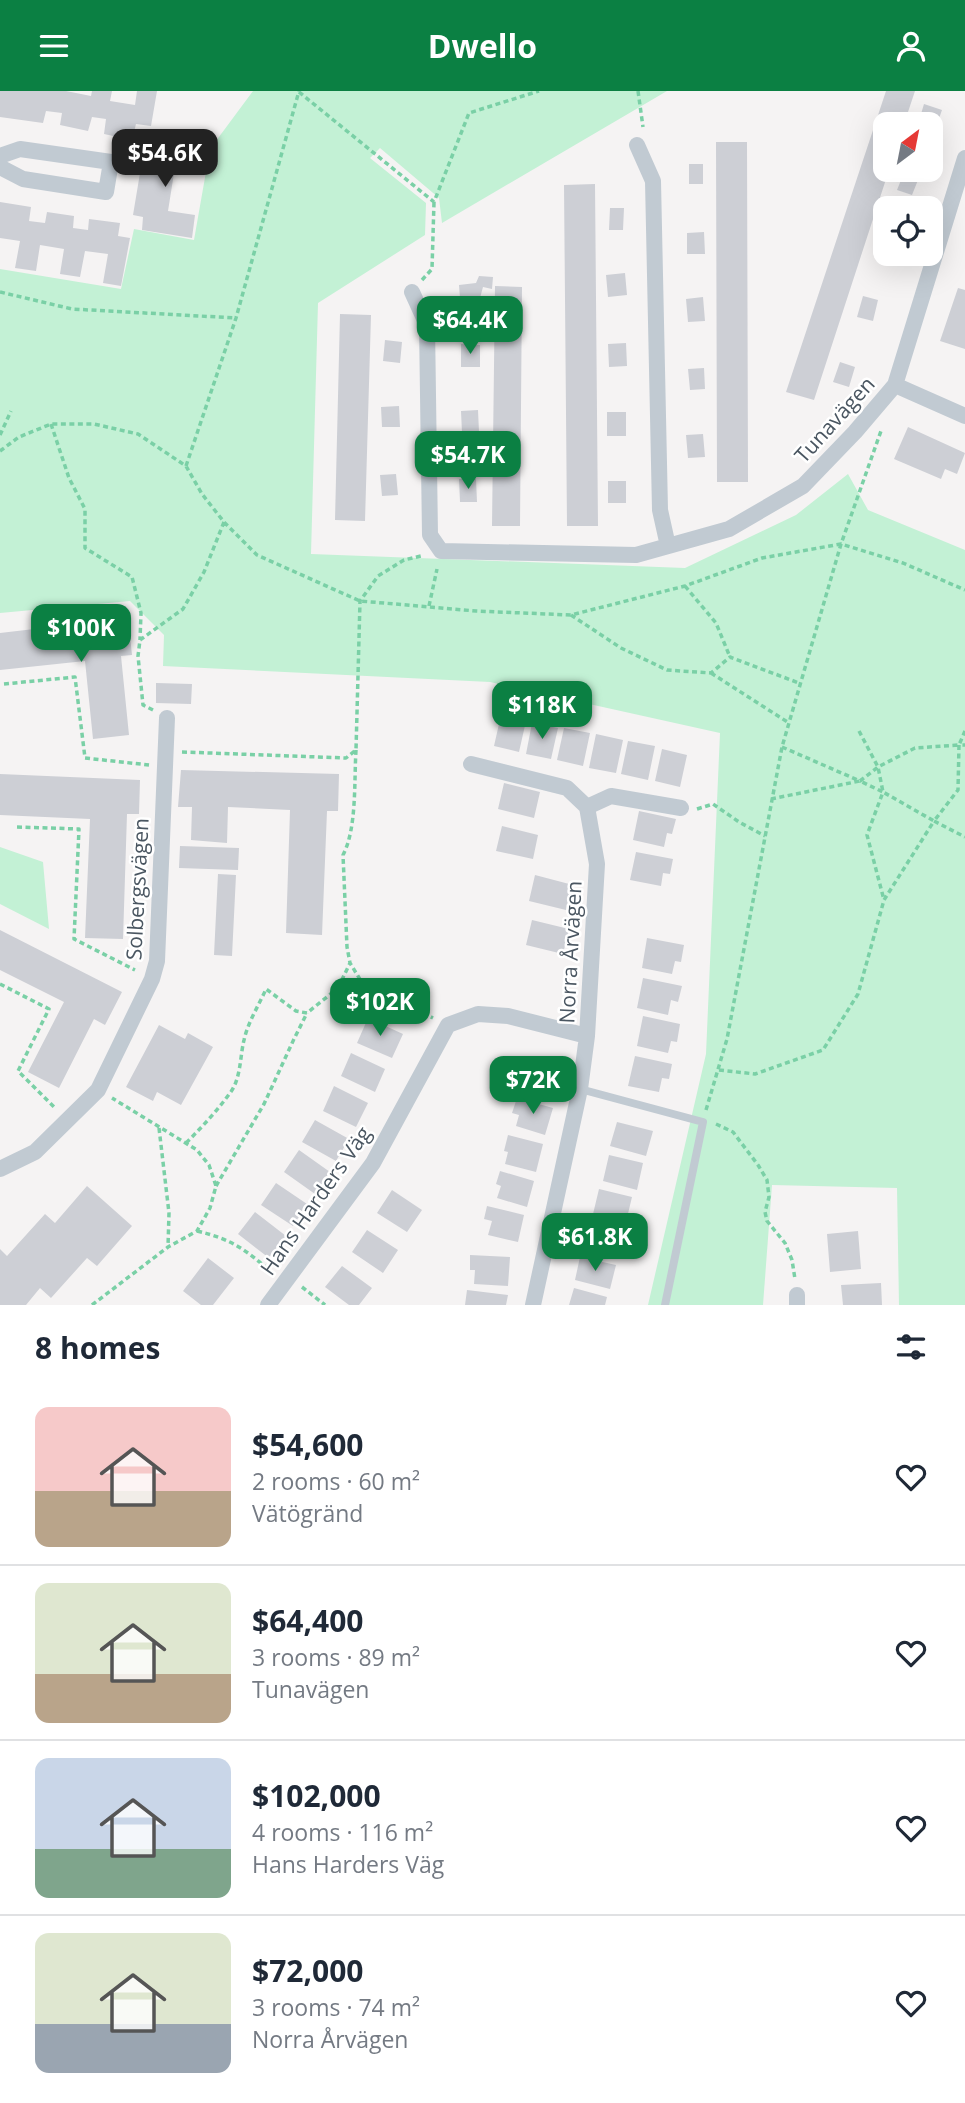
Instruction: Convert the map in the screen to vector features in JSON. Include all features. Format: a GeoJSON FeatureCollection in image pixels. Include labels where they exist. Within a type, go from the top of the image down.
{"type":"FeatureCollection","features":[{"type":"Feature","properties":{"kind":"street"},"geometry":{"type":"LineString","coordinates":[[637,145],[653,181],[660,510],[668,546]]}},
{"type":"Feature","properties":{"kind":"street"},"geometry":{"type":"LineString","coordinates":[[0,156],[20,149],[111,162],[106,192],[23,179],[0,167]]}},
{"type":"Feature","properties":{"kind":"street","name":"Tunavägen"},"geometry":{"type":"LineString","coordinates":[[441,551],[636,555],[729,529],[803,486],[895,385],[965,158]]}},
{"type":"Feature","properties":{"kind":"street"},"geometry":{"type":"LineString","coordinates":[[412,292],[427,325],[430,535],[441,551]]}},
{"type":"Feature","properties":{"kind":"street"},"geometry":{"type":"LineString","coordinates":[[895,385],[965,416]]}},
{"type":"Feature","properties":{"kind":"street","name":"Solbergsvägen"},"geometry":{"type":"LineString","coordinates":[[0,1169],[35,1152],[98,1090],[152,979],[157,961],[167,718]]}},
{"type":"Feature","properties":{"kind":"street"},"geometry":{"type":"LineString","coordinates":[[471,764],[568,788],[587,807],[611,796],[681,808]]}},
{"type":"Feature","properties":{"kind":"street","name":"Norra Årvägen"},"geometry":{"type":"LineString","coordinates":[[533,1305],[580,1089],[587,1036],[597,864],[587,807]]}},
{"type":"Feature","properties":{"kind":"street"},"geometry":{"type":"LineString","coordinates":[[447,1025],[478,1014],[508,1016],[587,1036]]}},
{"type":"Feature","properties":{"kind":"street","name":"Hans Harders Väg"},"geometry":{"type":"LineString","coordinates":[[268,1305],[373,1163],[447,1025]]}},
{"type":"Feature","properties":{"kind":"lane"},"geometry":{"type":"LineString","coordinates":[[580,1089],[703,1122],[664,1305]]}},
{"type":"Feature","properties":{"kind":"path"},"geometry":{"type":"LineString","coordinates":[[186,466],[236,318],[299,91],[434,202]]}},
{"type":"Feature","properties":{"kind":"path"},"geometry":{"type":"LineString","coordinates":[[412,292],[432,269],[434,202],[469,113],[539,91]]}},
{"type":"Feature","properties":{"kind":"path"},"geometry":{"type":"LineString","coordinates":[[637,145],[643,126],[638,91]]}},
{"type":"Feature","properties":{"kind":"path"},"geometry":{"type":"LineString","coordinates":[[0,292],[72,309],[236,318]]}},
{"type":"Feature","properties":{"kind":"path"},"geometry":{"type":"LineString","coordinates":[[0,435],[11,411]]}},
{"type":"Feature","properties":{"kind":"path"},"geometry":{"type":"LineString","coordinates":[[51,424],[69,478],[85,509],[85,548],[132,577],[141,613],[138,656],[142,705],[167,718]]}},
{"type":"Feature","properties":{"kind":"path"},"geometry":{"type":"LineString","coordinates":[[0,451],[19,437],[51,424],[94,424],[138,434],[186,466],[223,522],[257,555],[360,601],[571,615],[685,586],[761,558],[841,544],[903,563],[965,590]]}},
{"type":"Feature","properties":{"kind":"path"},"geometry":{"type":"LineString","coordinates":[[797,1300],[792,1260],[785,1243],[767,1221],[767,1180],[733,1132],[703,1122],[727,1039],[782,747],[841,544],[881,431]]}},
{"type":"Feature","properties":{"kind":"path"},"geometry":{"type":"LineString","coordinates":[[140,640],[183,609],[204,572],[223,522]]}},
{"type":"Feature","properties":{"kind":"path"},"geometry":{"type":"LineString","coordinates":[[429,607],[441,551],[404,560],[378,576],[360,601],[352,829],[343,855],[342,880],[350,963],[361,981],[447,1025]]}},
{"type":"Feature","properties":{"kind":"path"},"geometry":{"type":"LineString","coordinates":[[685,586],[716,623],[730,657],[799,684]]}},
{"type":"Feature","properties":{"kind":"path"},"geometry":{"type":"LineString","coordinates":[[571,615],[621,649],[667,670],[711,673],[789,723]]}},
{"type":"Feature","properties":{"kind":"path"},"geometry":{"type":"LineString","coordinates":[[711,673],[730,657]]}},
{"type":"Feature","properties":{"kind":"path"},"geometry":{"type":"LineString","coordinates":[[4,684],[75,677],[85,758],[346,758],[356,750]]}},
{"type":"Feature","properties":{"kind":"path"},"geometry":{"type":"LineString","coordinates":[[859,731],[878,767],[883,792],[867,835],[884,900]]}},
{"type":"Feature","properties":{"kind":"path"},"geometry":{"type":"LineString","coordinates":[[718,1070],[755,1074],[823,1049],[858,993],[884,900],[934,821],[958,790],[958,745],[965,731]]}},
{"type":"Feature","properties":{"kind":"path"},"geometry":{"type":"LineString","coordinates":[[771,799],[860,781],[878,767],[915,747],[965,745]]}},
{"type":"Feature","properties":{"kind":"path"},"geometry":{"type":"LineString","coordinates":[[782,747],[883,792],[965,837]]}},
{"type":"Feature","properties":{"kind":"path"},"geometry":{"type":"LineString","coordinates":[[681,808],[695,810],[713,804],[765,836]]}},
{"type":"Feature","properties":{"kind":"path"},"geometry":{"type":"LineString","coordinates":[[17,827],[79,829],[74,939],[152,979]]}},
{"type":"Feature","properties":{"kind":"path"},"geometry":{"type":"LineString","coordinates":[[338,988],[350,963]]}},
{"type":"Feature","properties":{"kind":"path"},"geometry":{"type":"LineString","coordinates":[[92,1305],[168,1247],[197,1231],[211,1208],[216,1186],[264,1104],[307,1013],[338,988],[361,981]]}},
{"type":"Feature","properties":{"kind":"path"},"geometry":{"type":"LineString","coordinates":[[0,984],[49,1009],[18,1071],[67,1120]]}},
{"type":"Feature","properties":{"kind":"path"},"geometry":{"type":"LineString","coordinates":[[186,1143],[232,1091],[242,1059],[244,1039],[266,989],[296,1011],[307,1013]]}},
{"type":"Feature","properties":{"kind":"path"},"geometry":{"type":"LineString","coordinates":[[98,1090],[197,1150],[209,1165],[216,1186]]}},
{"type":"Feature","properties":{"kind":"path"},"geometry":{"type":"LineString","coordinates":[[158,1126],[169,1213],[168,1247]]}},
{"type":"Feature","properties":{"kind":"path"},"geometry":{"type":"LineString","coordinates":[[197,1231],[222,1237],[246,1250],[272,1273],[289,1278],[325,1305]]}},
{"type":"Feature","properties":{"kind":"green space"},"geometry":{"type":"Polygon","coordinates":[[[253,91],[667,91],[442,223],[439,198],[380,148],[370,158],[426,203],[425,235],[318,303],[311,554],[685,568],[796,515],[848,474],[868,510],[965,550],[965,1305],[899,1305],[897,1188],[772,1185],[763,1305],[648,1305],[706,1054],[720,733],[490,682],[163,666],[164,635],[130,601],[0,613],[0,269],[121,289],[134,229],[194,240],[210,149],[253,91]]]}},
{"type":"Feature","properties":{"kind":"green space"},"geometry":{"type":"Polygon","coordinates":[[[0,847],[43,862],[49,929],[0,904],[0,847]]]}},
{"type":"Feature","properties":{"kind":"building"},"geometry":{"type":"Polygon","coordinates":[[[0,91],[66,91],[91,96],[92,91],[112,91],[110,101],[135,105],[137,91],[157,91],[151,126],[136,124],[132,140],[104,134],[106,119],[92,117],[88,131],[60,125],[62,113],[46,111],[43,123],[0,117],[0,91]]]}},
{"type":"Feature","properties":{"kind":"building"},"geometry":{"type":"Polygon","coordinates":[[[886,91],[915,91],[908,112],[879,112],[886,91]]]}},
{"type":"Feature","properties":{"kind":"building"},"geometry":{"type":"Polygon","coordinates":[[[924,104],[942,110],[941,112],[922,112],[924,104]]]}},
{"type":"Feature","properties":{"kind":"building"},"geometry":{"type":"Polygon","coordinates":[[[873,130],[873,182],[885,182],[881,196],[873,196],[873,219],[814,400],[786,392],[873,130]]]}},
{"type":"Feature","properties":{"kind":"building"},"geometry":{"type":"Polygon","coordinates":[[[157,142],[206,149],[202,171],[175,167],[168,211],[195,215],[192,238],[142,230],[143,217],[133,215],[143,155],[154,157],[157,142]]]}},
{"type":"Feature","properties":{"kind":"building"},"geometry":{"type":"Polygon","coordinates":[[[716,142],[747,142],[748,482],[717,482],[716,142]]]}},
{"type":"Feature","properties":{"kind":"building"},"geometry":{"type":"Polygon","coordinates":[[[689,164],[703,164],[703,184],[689,184],[689,164]]]}},
{"type":"Feature","properties":{"kind":"building"},"geometry":{"type":"Polygon","coordinates":[[[900,182],[917,182],[912,195],[897,190],[900,182]]]}},
{"type":"Feature","properties":{"kind":"building"},"geometry":{"type":"Polygon","coordinates":[[[595,184],[598,526],[567,526],[564,185],[595,184]]]}},
{"type":"Feature","properties":{"kind":"building"},"geometry":{"type":"Polygon","coordinates":[[[0,202],[31,207],[29,221],[45,223],[47,212],[74,216],[73,228],[88,230],[89,219],[120,223],[118,236],[130,238],[121,286],[103,283],[108,254],[85,251],[80,277],[60,274],[64,249],[40,245],[36,271],[15,268],[20,241],[0,238],[0,202]]]}},
{"type":"Feature","properties":{"kind":"building"},"geometry":{"type":"Polygon","coordinates":[[[610,208],[624,208],[623,230],[609,230],[610,208]]]}},
{"type":"Feature","properties":{"kind":"building"},"geometry":{"type":"Polygon","coordinates":[[[704,232],[705,254],[687,254],[687,233],[704,232]]]}},
{"type":"Feature","properties":{"kind":"building"},"geometry":{"type":"Polygon","coordinates":[[[625,273],[627,295],[608,297],[606,275],[625,273]]]}},
{"type":"Feature","properties":{"kind":"building"},"geometry":{"type":"Polygon","coordinates":[[[479,276],[493,277],[492,289],[483,287],[480,298],[460,298],[459,285],[476,283],[479,276]]]}},
{"type":"Feature","properties":{"kind":"building"},"geometry":{"type":"Polygon","coordinates":[[[495,286],[522,287],[520,526],[492,526],[495,286]]]}},
{"type":"Feature","properties":{"kind":"building"},"geometry":{"type":"Polygon","coordinates":[[[958,288],[965,290],[965,349],[940,341],[958,288]]]}},
{"type":"Feature","properties":{"kind":"building"},"geometry":{"type":"Polygon","coordinates":[[[863,296],[878,300],[873,321],[857,317],[863,296]]]}},
{"type":"Feature","properties":{"kind":"building"},"geometry":{"type":"Polygon","coordinates":[[[703,297],[705,321],[688,322],[686,299],[703,297]]]}},
{"type":"Feature","properties":{"kind":"building"},"geometry":{"type":"Polygon","coordinates":[[[340,314],[371,315],[365,521],[335,520],[340,314]]]}},
{"type":"Feature","properties":{"kind":"building"},"geometry":{"type":"Polygon","coordinates":[[[385,340],[402,342],[400,363],[383,361],[385,340]]]}},
{"type":"Feature","properties":{"kind":"building"},"geometry":{"type":"Polygon","coordinates":[[[626,343],[627,366],[609,367],[608,344],[626,343]]]}},
{"type":"Feature","properties":{"kind":"building"},"geometry":{"type":"Polygon","coordinates":[[[461,344],[480,345],[480,367],[461,367],[461,344]]]}},
{"type":"Feature","properties":{"kind":"building"},"geometry":{"type":"Polygon","coordinates":[[[840,362],[855,367],[849,387],[833,382],[840,362]]]}},
{"type":"Feature","properties":{"kind":"building"},"geometry":{"type":"Polygon","coordinates":[[[704,368],[705,389],[690,390],[688,369],[704,368]]]}},
{"type":"Feature","properties":{"kind":"building"},"geometry":{"type":"Polygon","coordinates":[[[399,406],[400,427],[382,427],[381,407],[399,406]]]}},
{"type":"Feature","properties":{"kind":"building"},"geometry":{"type":"Polygon","coordinates":[[[478,410],[479,432],[462,433],[461,411],[478,410]]]}},
{"type":"Feature","properties":{"kind":"building"},"geometry":{"type":"Polygon","coordinates":[[[607,412],[626,412],[626,436],[607,436],[607,412]]]}},
{"type":"Feature","properties":{"kind":"building"},"geometry":{"type":"Polygon","coordinates":[[[908,427],[965,453],[957,474],[945,469],[941,479],[894,459],[908,427]]]}},
{"type":"Feature","properties":{"kind":"building"},"geometry":{"type":"Polygon","coordinates":[[[703,434],[705,457],[688,458],[686,435],[703,434]]]}},
{"type":"Feature","properties":{"kind":"building"},"geometry":{"type":"Polygon","coordinates":[[[396,474],[398,495],[382,496],[380,475],[396,474]]]}},
{"type":"Feature","properties":{"kind":"building"},"geometry":{"type":"Polygon","coordinates":[[[459,479],[476,479],[477,502],[460,502],[459,479]]]}},
{"type":"Feature","properties":{"kind":"building"},"geometry":{"type":"Polygon","coordinates":[[[608,481],[626,481],[626,503],[608,503],[608,481]]]}},
{"type":"Feature","properties":{"kind":"building"},"geometry":{"type":"Polygon","coordinates":[[[128,618],[132,655],[121,656],[129,735],[93,739],[85,661],[0,670],[0,633],[128,618]]]}},
{"type":"Feature","properties":{"kind":"building"},"geometry":{"type":"Polygon","coordinates":[[[156,683],[192,684],[191,704],[156,703],[156,683]]]}},
{"type":"Feature","properties":{"kind":"building"},"geometry":{"type":"Polygon","coordinates":[[[501,715],[526,721],[519,752],[494,746],[501,715]]]}},
{"type":"Feature","properties":{"kind":"building"},"geometry":{"type":"Polygon","coordinates":[[[532,723],[558,728],[551,759],[526,754],[532,723]]]}},
{"type":"Feature","properties":{"kind":"building"},"geometry":{"type":"Polygon","coordinates":[[[564,728],[590,733],[583,766],[557,760],[564,728]]]}},
{"type":"Feature","properties":{"kind":"building"},"geometry":{"type":"Polygon","coordinates":[[[596,734],[623,740],[616,773],[589,768],[596,734]]]}},
{"type":"Feature","properties":{"kind":"building"},"geometry":{"type":"Polygon","coordinates":[[[628,741],[655,746],[648,780],[621,774],[628,741]]]}},
{"type":"Feature","properties":{"kind":"building"},"geometry":{"type":"Polygon","coordinates":[[[662,749],[687,755],[680,787],[655,781],[662,749]]]}},
{"type":"Feature","properties":{"kind":"building"},"geometry":{"type":"Polygon","coordinates":[[[181,770],[339,774],[338,811],[327,811],[322,935],[286,933],[290,810],[228,807],[227,843],[191,840],[192,807],[178,807],[181,770]]]}},
{"type":"Feature","properties":{"kind":"building"},"geometry":{"type":"Polygon","coordinates":[[[0,774],[140,780],[139,814],[127,814],[123,939],[85,938],[90,819],[0,815],[0,774]]]}},
{"type":"Feature","properties":{"kind":"building"},"geometry":{"type":"Polygon","coordinates":[[[504,783],[540,792],[534,818],[498,809],[504,783]]]}},
{"type":"Feature","properties":{"kind":"building"},"geometry":{"type":"Polygon","coordinates":[[[639,811],[676,819],[672,834],[667,833],[664,847],[633,840],[639,811]]]}},
{"type":"Feature","properties":{"kind":"building"},"geometry":{"type":"Polygon","coordinates":[[[502,826],[538,835],[533,859],[496,851],[502,826]]]}},
{"type":"Feature","properties":{"kind":"building"},"geometry":{"type":"Polygon","coordinates":[[[180,846],[239,848],[238,870],[179,868],[180,846]]]}},
{"type":"Feature","properties":{"kind":"building"},"geometry":{"type":"Polygon","coordinates":[[[636,852],[673,859],[670,874],[663,873],[661,886],[630,880],[636,852]]]}},
{"type":"Feature","properties":{"kind":"building"},"geometry":{"type":"Polygon","coordinates":[[[218,874],[236,875],[232,956],[214,955],[218,874]]]}},
{"type":"Feature","properties":{"kind":"building"},"geometry":{"type":"Polygon","coordinates":[[[535,875],[573,885],[566,910],[529,901],[535,875]]]}},
{"type":"Feature","properties":{"kind":"building"},"geometry":{"type":"Polygon","coordinates":[[[532,920],[569,929],[563,954],[526,945],[532,920]]]}},
{"type":"Feature","properties":{"kind":"building"},"geometry":{"type":"Polygon","coordinates":[[[0,930],[122,992],[105,1025],[94,1019],[59,1088],[28,1072],[64,1002],[0,970],[0,930]]]}},
{"type":"Feature","properties":{"kind":"building"},"geometry":{"type":"Polygon","coordinates":[[[647,938],[684,945],[681,962],[675,961],[672,974],[642,968],[647,938]]]}},
{"type":"Feature","properties":{"kind":"building"},"geometry":{"type":"Polygon","coordinates":[[[643,978],[682,986],[678,1002],[671,1000],[668,1015],[637,1008],[643,978]]]}},
{"type":"Feature","properties":{"kind":"building"},"geometry":{"type":"Polygon","coordinates":[[[643,1016],[680,1024],[677,1042],[671,1041],[668,1053],[637,1046],[643,1016]]]}},
{"type":"Feature","properties":{"kind":"building"},"geometry":{"type":"Polygon","coordinates":[[[368,1018],[403,1034],[392,1058],[357,1043],[368,1018]]]}},
{"type":"Feature","properties":{"kind":"building"},"geometry":{"type":"Polygon","coordinates":[[[159,1025],[185,1039],[188,1033],[213,1047],[181,1105],[157,1092],[153,1101],[126,1087],[159,1025]]]}},
{"type":"Feature","properties":{"kind":"building"},"geometry":{"type":"Polygon","coordinates":[[[351,1053],[385,1069],[375,1092],[341,1076],[351,1053]]]}},
{"type":"Feature","properties":{"kind":"building"},"geometry":{"type":"Polygon","coordinates":[[[635,1056],[672,1064],[669,1079],[662,1078],[659,1092],[628,1086],[635,1056]]]}},
{"type":"Feature","properties":{"kind":"building"},"geometry":{"type":"Polygon","coordinates":[[[527,1063],[564,1074],[556,1100],[525,1091],[528,1080],[523,1078],[527,1063]]]}},
{"type":"Feature","properties":{"kind":"building"},"geometry":{"type":"Polygon","coordinates":[[[334,1086],[368,1103],[356,1127],[323,1111],[334,1086]]]}},
{"type":"Feature","properties":{"kind":"building"},"geometry":{"type":"Polygon","coordinates":[[[517,1098],[553,1108],[545,1135],[516,1126],[519,1115],[512,1113],[517,1098]]]}},
{"type":"Feature","properties":{"kind":"building"},"geometry":{"type":"Polygon","coordinates":[[[315,1120],[349,1139],[336,1161],[302,1142],[315,1120]]]}},
{"type":"Feature","properties":{"kind":"building"},"geometry":{"type":"Polygon","coordinates":[[[617,1122],[653,1131],[646,1156],[610,1146],[617,1122]]]}},
{"type":"Feature","properties":{"kind":"building"},"geometry":{"type":"Polygon","coordinates":[[[508,1135],[543,1144],[536,1172],[505,1164],[508,1152],[504,1151],[508,1135]]]}},
{"type":"Feature","properties":{"kind":"building"},"geometry":{"type":"Polygon","coordinates":[[[299,1150],[330,1172],[315,1194],[284,1172],[299,1150]]]}},
{"type":"Feature","properties":{"kind":"building"},"geometry":{"type":"Polygon","coordinates":[[[609,1155],[643,1163],[637,1190],[603,1181],[609,1155]]]}},
{"type":"Feature","properties":{"kind":"building"},"geometry":{"type":"Polygon","coordinates":[[[500,1171],[534,1181],[527,1207],[497,1198],[501,1186],[496,1184],[500,1171]]]}},
{"type":"Feature","properties":{"kind":"building"},"geometry":{"type":"Polygon","coordinates":[[[276,1183],[307,1204],[293,1226],[261,1205],[276,1183]]]}},
{"type":"Feature","properties":{"kind":"building"},"geometry":{"type":"Polygon","coordinates":[[[87,1186],[132,1226],[97,1266],[87,1258],[51,1298],[40,1288],[26,1305],[0,1305],[0,1249],[7,1256],[45,1214],[55,1223],[87,1186]]]}},
{"type":"Feature","properties":{"kind":"building"},"geometry":{"type":"Polygon","coordinates":[[[599,1189],[632,1197],[626,1222],[593,1214],[599,1189]]]}},
{"type":"Feature","properties":{"kind":"building"},"geometry":{"type":"Polygon","coordinates":[[[392,1190],[422,1210],[407,1232],[377,1213],[392,1190]]]}},
{"type":"Feature","properties":{"kind":"building"},"geometry":{"type":"Polygon","coordinates":[[[487,1206],[524,1215],[518,1242],[488,1235],[492,1221],[484,1219],[487,1206]]]}},
{"type":"Feature","properties":{"kind":"building"},"geometry":{"type":"Polygon","coordinates":[[[255,1212],[286,1236],[269,1258],[238,1234],[255,1212]]]}},
{"type":"Feature","properties":{"kind":"building"},"geometry":{"type":"Polygon","coordinates":[[[592,1225],[624,1233],[619,1254],[587,1246],[592,1225]]]}},
{"type":"Feature","properties":{"kind":"building"},"geometry":{"type":"Polygon","coordinates":[[[367,1230],[398,1250],[383,1273],[352,1252],[367,1230]]]}},
{"type":"Feature","properties":{"kind":"building"},"geometry":{"type":"Polygon","coordinates":[[[858,1231],[861,1269],[830,1272],[827,1234],[858,1231]]]}},
{"type":"Feature","properties":{"kind":"building"},"geometry":{"type":"Polygon","coordinates":[[[470,1255],[510,1257],[508,1286],[474,1284],[475,1270],[470,1270],[470,1255]]]}},
{"type":"Feature","properties":{"kind":"building"},"geometry":{"type":"Polygon","coordinates":[[[580,1257],[616,1265],[610,1289],[575,1280],[580,1257]]]}},
{"type":"Feature","properties":{"kind":"building"},"geometry":{"type":"Polygon","coordinates":[[[208,1258],[234,1278],[213,1305],[201,1305],[183,1291],[208,1258]]]}},
{"type":"Feature","properties":{"kind":"building"},"geometry":{"type":"Polygon","coordinates":[[[342,1266],[372,1288],[359,1305],[349,1305],[325,1287],[342,1266]]]}},
{"type":"Feature","properties":{"kind":"building"},"geometry":{"type":"Polygon","coordinates":[[[881,1283],[882,1305],[843,1305],[841,1285],[881,1283]]]}},
{"type":"Feature","properties":{"kind":"building"},"geometry":{"type":"Polygon","coordinates":[[[574,1288],[607,1297],[605,1305],[569,1305],[574,1288]]]}},
{"type":"Feature","properties":{"kind":"building"},"geometry":{"type":"Polygon","coordinates":[[[467,1290],[508,1295],[506,1305],[465,1305],[467,1290]]]}}]}
